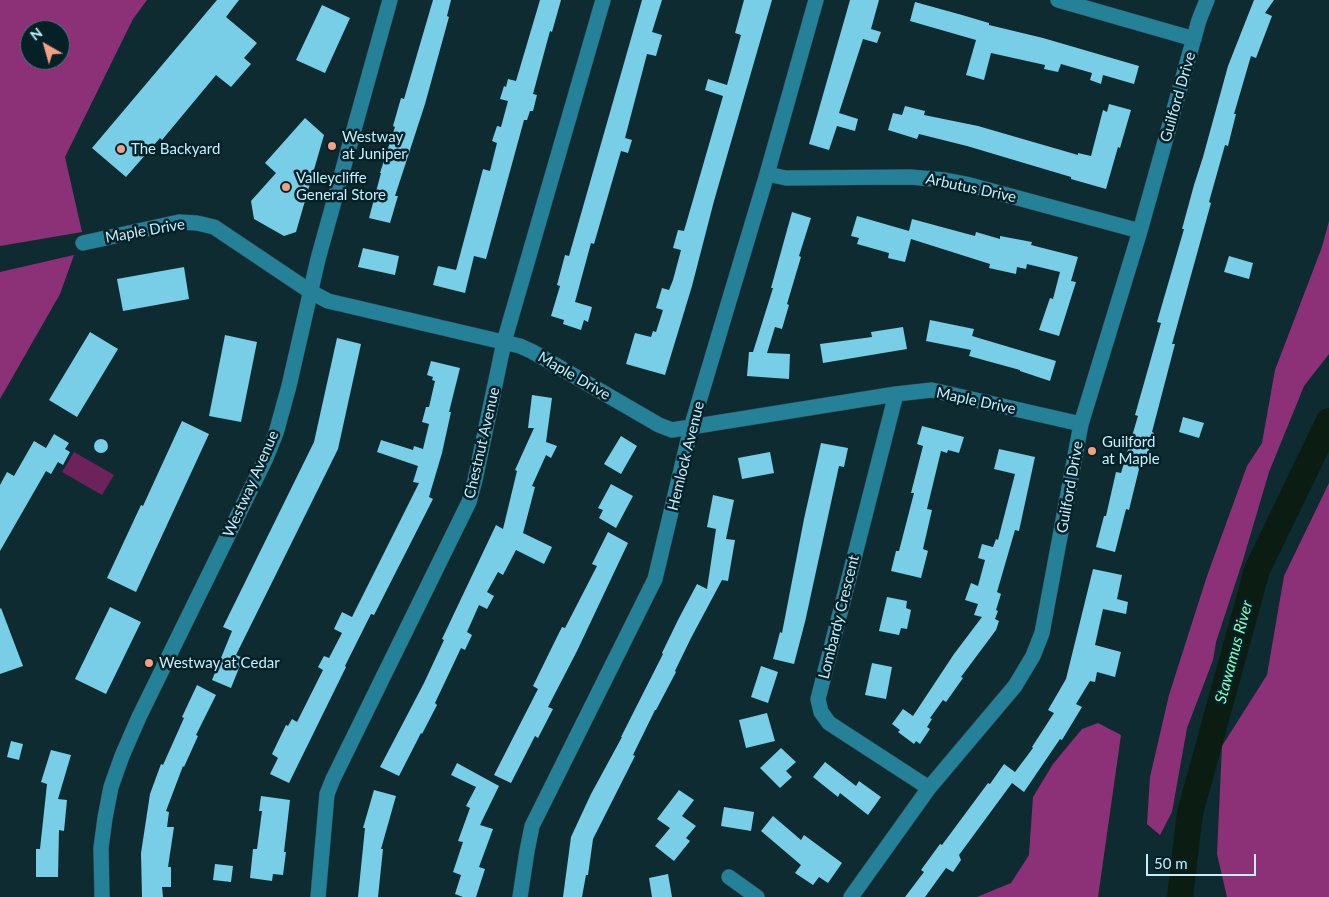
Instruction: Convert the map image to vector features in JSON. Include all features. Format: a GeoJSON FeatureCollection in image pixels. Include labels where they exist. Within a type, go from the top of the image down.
{"type":"FeatureCollection","features":[{"type":"Feature","properties":{"kind":"street","name":"Westway Avenue"},"geometry":{"type":"LineString","coordinates":[[102,897],[101,848],[111,787],[139,717],[266,458],[276,433],[289,386],[318,259],[390,0]]}},
{"type":"Feature","properties":{"kind":"street","name":"Chestnut Avenue"},"geometry":{"type":"LineString","coordinates":[[318,897],[327,794],[332,779],[469,502],[476,480],[504,342],[603,0]]}},
{"type":"Feature","properties":{"kind":"street","name":"Hemlock Avenue"},"geometry":{"type":"LineString","coordinates":[[520,897],[526,851],[532,826],[655,579],[692,428],[816,0]]}},
{"type":"Feature","properties":{"kind":"street"},"geometry":{"type":"LineString","coordinates":[[1058,0],[1194,39]]}},
{"type":"Feature","properties":{"kind":"street","name":"Guilford Drive"},"geometry":{"type":"LineString","coordinates":[[851,897],[929,788],[1015,686],[1042,633],[1081,424],[1140,231],[1194,39],[1207,0]]}},
{"type":"Feature","properties":{"kind":"street","name":"Arbutus Drive"},"geometry":{"type":"LineString","coordinates":[[767,174],[786,178],[937,178],[966,184],[1140,231]]}},
{"type":"Feature","properties":{"kind":"street","name":"Maple Drive"},"geometry":{"type":"LineString","coordinates":[[83,243],[179,222],[197,223],[214,227],[311,292],[328,300],[504,342],[533,352],[659,425],[672,430],[896,394],[932,390],[1081,424]]}},
{"type":"Feature","properties":{"kind":"street","name":"Lombardy Crescent"},"geometry":{"type":"LineString","coordinates":[[896,394],[818,698],[821,712],[829,723],[929,788]]}},
{"type":"Feature","properties":{"kind":"street"},"geometry":{"type":"LineString","coordinates":[[730,877],[757,897]]}},
{"type":"Feature","properties":{"kind":"shaded area"},"geometry":{"type":"Polygon","coordinates":[[[0,0],[147,0],[133,19],[65,157],[82,232],[0,246],[0,0]]]}},
{"type":"Feature","properties":{"kind":"shaded area"},"geometry":{"type":"Polygon","coordinates":[[[1329,221],[1329,354],[1304,386],[1269,472],[1216,642],[1213,660],[1187,728],[1172,812],[1160,835],[1147,824],[1150,777],[1169,695],[1207,576],[1247,466],[1262,443],[1275,370],[1322,247],[1329,221]]]}},
{"type":"Feature","properties":{"kind":"shaded area"},"geometry":{"type":"Polygon","coordinates":[[[74,255],[60,294],[0,399],[0,272],[74,255]]]}},
{"type":"Feature","properties":{"kind":"shaded area"},"geometry":{"type":"Polygon","coordinates":[[[74,452],[114,475],[102,495],[62,472],[74,452]]]}},
{"type":"Feature","properties":{"kind":"shaded area"},"geometry":{"type":"Polygon","coordinates":[[[1329,483],[1329,897],[1227,897],[1217,854],[1222,746],[1267,675],[1284,576],[1329,483]]]}},
{"type":"Feature","properties":{"kind":"shaded area"},"geometry":{"type":"Polygon","coordinates":[[[1098,723],[1121,735],[1098,897],[977,897],[1011,883],[1029,855],[1033,797],[1053,764],[1082,729],[1098,723]]]}},
{"type":"Feature","properties":{"kind":"building"},"geometry":{"type":"Polygon","coordinates":[[[217,0],[239,0],[226,17],[257,43],[244,58],[251,64],[231,87],[216,75],[162,140],[160,138],[126,177],[92,148],[217,0]]]}},
{"type":"Feature","properties":{"kind":"building"},"geometry":{"type":"Polygon","coordinates":[[[433,0],[451,0],[447,16],[449,17],[425,104],[395,196],[398,196],[390,223],[369,218],[380,173],[395,127],[393,126],[401,98],[404,99],[433,0]]]}},
{"type":"Feature","properties":{"kind":"building"},"geometry":{"type":"Polygon","coordinates":[[[540,0],[561,0],[552,32],[550,31],[533,94],[537,95],[533,111],[530,111],[527,120],[524,120],[486,259],[474,256],[465,293],[433,285],[438,266],[456,270],[483,169],[490,171],[497,143],[492,141],[497,126],[501,127],[508,101],[500,99],[504,86],[506,87],[508,79],[516,81],[540,0]]]}},
{"type":"Feature","properties":{"kind":"building"},"geometry":{"type":"Polygon","coordinates":[[[642,0],[662,0],[652,32],[662,35],[656,56],[647,54],[625,138],[632,140],[628,153],[621,151],[594,244],[591,243],[575,302],[592,307],[588,322],[584,320],[581,330],[563,324],[564,320],[551,316],[560,286],[557,285],[565,255],[569,256],[642,0]]]}},
{"type":"Feature","properties":{"kind":"building"},"geometry":{"type":"Polygon","coordinates":[[[744,0],[772,0],[714,201],[692,286],[665,375],[626,364],[635,333],[651,337],[653,331],[656,332],[663,310],[656,308],[662,288],[669,290],[673,280],[681,250],[673,248],[678,230],[684,231],[723,96],[705,90],[708,79],[727,85],[741,35],[735,33],[744,0]]]}},
{"type":"Feature","properties":{"kind":"building"},"geometry":{"type":"Polygon","coordinates":[[[850,0],[879,0],[871,29],[881,32],[877,43],[863,39],[839,113],[858,119],[855,131],[837,126],[829,150],[809,144],[850,0]]]}},
{"type":"Feature","properties":{"kind":"building"},"geometry":{"type":"Polygon","coordinates":[[[1254,0],[1274,0],[1265,13],[1272,16],[1256,58],[1251,56],[1234,114],[1236,114],[1228,146],[1225,145],[1172,344],[1175,344],[1152,432],[1154,433],[1144,466],[1140,465],[1129,510],[1126,509],[1115,552],[1096,547],[1104,516],[1106,516],[1116,472],[1121,473],[1138,416],[1135,415],[1161,323],[1157,322],[1228,66],[1254,0]]]}},
{"type":"Feature","properties":{"kind":"building"},"geometry":{"type":"Polygon","coordinates":[[[915,2],[989,23],[989,25],[1043,38],[1139,66],[1134,84],[1103,75],[1101,84],[1090,80],[1092,73],[1061,64],[1058,72],[1044,69],[1045,65],[991,53],[984,80],[966,75],[976,40],[910,21],[915,2]]]}},
{"type":"Feature","properties":{"kind":"building"},"geometry":{"type":"Polygon","coordinates":[[[322,5],[350,18],[325,73],[296,60],[322,5]]]}},
{"type":"Feature","properties":{"kind":"building"},"geometry":{"type":"Polygon","coordinates":[[[1109,104],[1131,110],[1106,189],[967,146],[919,134],[917,139],[888,130],[893,113],[902,115],[905,106],[925,111],[924,115],[978,126],[1078,155],[1078,153],[1091,156],[1103,110],[1107,112],[1109,104]]]}},
{"type":"Feature","properties":{"kind":"building","name":"Valleycliffe General Store"},"geometry":{"type":"Polygon","coordinates":[[[305,118],[324,135],[296,232],[284,236],[254,219],[251,201],[276,173],[265,163],[305,118]]]}},
{"type":"Feature","properties":{"kind":"building"},"geometry":{"type":"Polygon","coordinates":[[[792,212],[811,218],[799,256],[801,257],[787,304],[789,305],[782,329],[775,327],[767,353],[790,354],[789,379],[747,376],[749,352],[753,352],[773,288],[771,288],[792,212]]]}},
{"type":"Feature","properties":{"kind":"building"},"geometry":{"type":"Polygon","coordinates":[[[857,216],[909,231],[912,219],[975,236],[976,232],[1000,239],[1000,236],[1032,242],[1031,245],[1078,257],[1071,281],[1076,282],[1059,336],[1039,330],[1050,298],[1053,299],[1060,272],[1027,264],[1026,269],[1017,267],[1016,274],[989,268],[990,264],[911,239],[905,262],[888,258],[889,253],[857,244],[859,238],[851,236],[857,216]]]}},
{"type":"Feature","properties":{"kind":"building"},"geometry":{"type":"Polygon","coordinates":[[[363,248],[399,256],[395,275],[358,267],[363,248]]]}},
{"type":"Feature","properties":{"kind":"building"},"geometry":{"type":"Polygon","coordinates":[[[1229,256],[1253,263],[1249,279],[1224,272],[1229,256]]]}},
{"type":"Feature","properties":{"kind":"building"},"geometry":{"type":"Polygon","coordinates":[[[184,267],[189,299],[123,311],[117,279],[184,267]]]}},
{"type":"Feature","properties":{"kind":"building"},"geometry":{"type":"Polygon","coordinates":[[[930,320],[974,329],[972,336],[1056,361],[1050,381],[1020,370],[969,356],[971,350],[926,341],[930,320]]]}},
{"type":"Feature","properties":{"kind":"building"},"geometry":{"type":"Polygon","coordinates":[[[903,327],[907,349],[823,363],[820,344],[872,337],[871,332],[903,327]]]}},
{"type":"Feature","properties":{"kind":"building"},"geometry":{"type":"Polygon","coordinates":[[[90,332],[118,349],[77,417],[49,400],[90,332]]]}},
{"type":"Feature","properties":{"kind":"building"},"geometry":{"type":"Polygon","coordinates":[[[225,335],[257,342],[241,422],[209,416],[225,335]]]}},
{"type":"Feature","properties":{"kind":"building"},"geometry":{"type":"Polygon","coordinates":[[[337,338],[361,344],[338,449],[236,655],[243,658],[231,688],[212,680],[232,631],[223,627],[314,442],[337,338]]]}},
{"type":"Feature","properties":{"kind":"building"},"geometry":{"type":"Polygon","coordinates":[[[431,361],[460,368],[449,412],[451,412],[442,453],[429,497],[433,499],[374,615],[371,614],[289,783],[270,774],[278,758],[272,754],[286,725],[288,726],[292,719],[297,722],[323,670],[318,667],[324,656],[329,658],[342,633],[334,629],[342,612],[352,617],[419,483],[413,482],[418,466],[377,452],[381,440],[413,450],[414,446],[423,449],[429,424],[422,422],[426,407],[429,407],[435,381],[432,380],[433,377],[427,375],[431,361]]]}},
{"type":"Feature","properties":{"kind":"building"},"geometry":{"type":"Polygon","coordinates":[[[532,395],[552,398],[546,442],[557,446],[551,458],[546,455],[532,486],[535,487],[523,533],[552,547],[544,564],[516,550],[503,575],[498,572],[487,592],[494,596],[487,609],[479,605],[467,632],[472,635],[465,650],[461,648],[435,703],[437,705],[399,776],[380,767],[424,683],[444,640],[442,639],[496,525],[503,529],[517,471],[515,470],[534,428],[528,428],[532,395]]]}},
{"type":"Feature","properties":{"kind":"building"},"geometry":{"type":"Polygon","coordinates":[[[1183,417],[1204,423],[1199,438],[1179,432],[1183,417]]]}},
{"type":"Feature","properties":{"kind":"building"},"geometry":{"type":"Polygon","coordinates":[[[182,421],[209,434],[136,592],[107,578],[182,421]]]}},
{"type":"Feature","properties":{"kind":"building"},"geometry":{"type":"Polygon","coordinates":[[[922,426],[964,437],[959,453],[948,450],[947,453],[941,451],[927,509],[932,510],[923,549],[928,551],[921,578],[891,571],[896,551],[899,551],[914,493],[911,493],[923,446],[917,444],[922,426]]]}},
{"type":"Feature","properties":{"kind":"building"},"geometry":{"type":"Polygon","coordinates":[[[54,434],[69,443],[65,449],[70,452],[63,465],[58,462],[51,474],[46,471],[0,551],[0,485],[7,472],[14,476],[34,441],[46,448],[54,434]]]}},
{"type":"Feature","properties":{"kind":"building"},"geometry":{"type":"Polygon","coordinates":[[[621,436],[637,446],[621,474],[604,464],[621,436]]]}},
{"type":"Feature","properties":{"kind":"building"},"geometry":{"type":"Polygon","coordinates":[[[101,439],[106,441],[108,446],[106,451],[101,453],[96,451],[94,446],[96,441],[101,439]]]}},
{"type":"Feature","properties":{"kind":"building"},"geometry":{"type":"Polygon","coordinates":[[[821,443],[848,448],[844,467],[839,466],[794,664],[773,659],[780,632],[782,633],[821,443]]]}},
{"type":"Feature","properties":{"kind":"building"},"geometry":{"type":"Polygon","coordinates":[[[999,449],[1035,457],[1019,531],[1015,530],[997,592],[1001,594],[995,619],[999,621],[996,630],[961,677],[963,678],[946,702],[943,700],[930,718],[932,719],[927,727],[930,729],[920,744],[916,741],[914,744],[898,732],[900,730],[892,724],[903,709],[913,716],[954,654],[982,617],[974,615],[978,604],[965,600],[971,583],[978,586],[985,560],[978,558],[982,544],[993,547],[996,539],[998,540],[1015,474],[994,469],[999,449]]]}},
{"type":"Feature","properties":{"kind":"building"},"geometry":{"type":"Polygon","coordinates":[[[770,452],[774,473],[742,479],[738,458],[770,452]]]}},
{"type":"Feature","properties":{"kind":"building"},"geometry":{"type":"Polygon","coordinates":[[[611,484],[633,496],[616,528],[599,518],[603,510],[598,508],[611,484]]]}},
{"type":"Feature","properties":{"kind":"building"},"geometry":{"type":"Polygon","coordinates":[[[713,495],[734,500],[726,539],[735,540],[728,581],[722,580],[691,638],[593,839],[588,875],[586,875],[582,897],[563,897],[571,837],[591,794],[622,737],[697,584],[707,589],[716,529],[707,527],[713,495]]]}},
{"type":"Feature","properties":{"kind":"building"},"geometry":{"type":"Polygon","coordinates":[[[608,532],[628,543],[577,651],[548,707],[553,709],[538,738],[535,736],[511,783],[494,775],[538,689],[533,686],[555,641],[562,627],[565,628],[597,566],[592,564],[608,532]]]}},
{"type":"Feature","properties":{"kind":"building"},"geometry":{"type":"Polygon","coordinates":[[[1093,569],[1122,575],[1117,599],[1128,602],[1126,614],[1103,609],[1095,645],[1121,652],[1115,677],[1097,672],[1095,682],[1090,681],[1076,704],[1082,707],[1062,740],[1060,739],[1024,792],[1012,783],[959,855],[961,860],[953,872],[946,868],[925,897],[905,897],[924,872],[921,870],[988,783],[990,784],[1004,764],[1015,772],[1033,748],[1054,713],[1048,710],[1066,679],[1093,569]]]}},
{"type":"Feature","properties":{"kind":"building"},"geometry":{"type":"Polygon","coordinates":[[[887,597],[907,601],[906,608],[911,610],[907,629],[901,628],[899,635],[879,631],[887,597]]]}},
{"type":"Feature","properties":{"kind":"building"},"geometry":{"type":"Polygon","coordinates":[[[110,607],[141,622],[106,694],[75,679],[110,607]]]}},
{"type":"Feature","properties":{"kind":"building"},"geometry":{"type":"Polygon","coordinates":[[[0,609],[23,666],[0,674],[0,609]]]}},
{"type":"Feature","properties":{"kind":"building"},"geometry":{"type":"Polygon","coordinates":[[[872,663],[892,667],[886,699],[865,695],[872,663]]]}},
{"type":"Feature","properties":{"kind":"building"},"geometry":{"type":"Polygon","coordinates":[[[761,666],[778,672],[768,703],[751,697],[761,666]]]}},
{"type":"Feature","properties":{"kind":"building"},"geometry":{"type":"Polygon","coordinates":[[[197,685],[216,695],[196,735],[198,736],[183,766],[166,811],[169,812],[167,827],[174,827],[168,867],[171,867],[171,887],[162,887],[163,897],[142,897],[141,853],[150,794],[161,764],[163,765],[197,685]]]}},
{"type":"Feature","properties":{"kind":"building"},"geometry":{"type":"Polygon","coordinates":[[[767,713],[775,741],[746,748],[739,720],[767,713]]]}},
{"type":"Feature","properties":{"kind":"building"},"geometry":{"type":"Polygon","coordinates":[[[11,741],[23,744],[19,760],[7,757],[11,741]]]}},
{"type":"Feature","properties":{"kind":"building"},"geometry":{"type":"Polygon","coordinates":[[[781,748],[796,762],[786,771],[792,777],[780,788],[760,768],[781,748]]]}},
{"type":"Feature","properties":{"kind":"building"},"geometry":{"type":"Polygon","coordinates":[[[51,750],[71,755],[58,799],[67,800],[64,831],[59,830],[58,877],[36,877],[36,849],[40,849],[47,784],[41,782],[51,750]]]}},
{"type":"Feature","properties":{"kind":"building"},"geometry":{"type":"Polygon","coordinates":[[[825,762],[856,786],[859,781],[881,797],[868,815],[840,793],[838,797],[813,777],[825,762]]]}},
{"type":"Feature","properties":{"kind":"building"},"geometry":{"type":"Polygon","coordinates":[[[457,763],[499,786],[480,825],[493,829],[479,867],[485,869],[476,897],[463,897],[455,894],[461,875],[453,872],[463,842],[458,841],[470,808],[466,806],[476,787],[451,775],[457,763]]]}},
{"type":"Feature","properties":{"kind":"building"},"geometry":{"type":"Polygon","coordinates":[[[374,790],[396,796],[381,849],[383,849],[378,897],[358,897],[365,828],[363,828],[374,790]]]}},
{"type":"Feature","properties":{"kind":"building"},"geometry":{"type":"Polygon","coordinates":[[[679,790],[694,800],[682,816],[696,826],[686,838],[690,841],[674,861],[655,846],[670,828],[657,819],[679,790]]]}},
{"type":"Feature","properties":{"kind":"building"},"geometry":{"type":"Polygon","coordinates":[[[261,796],[290,800],[283,875],[273,874],[272,881],[250,878],[253,849],[257,849],[262,811],[259,811],[261,796]]]}},
{"type":"Feature","properties":{"kind":"building"},"geometry":{"type":"Polygon","coordinates":[[[724,807],[754,812],[751,831],[721,826],[724,807]]]}},
{"type":"Feature","properties":{"kind":"building"},"geometry":{"type":"Polygon","coordinates":[[[773,816],[801,840],[804,835],[842,863],[828,883],[819,877],[813,885],[795,873],[801,865],[761,831],[773,816]]]}},
{"type":"Feature","properties":{"kind":"building"},"geometry":{"type":"Polygon","coordinates":[[[215,864],[233,866],[231,882],[213,880],[215,864]]]}},
{"type":"Feature","properties":{"kind":"building"},"geometry":{"type":"Polygon","coordinates":[[[668,874],[672,897],[652,897],[649,878],[668,874]]]}},
{"type":"Feature","properties":{"kind":"waterway","name":"Stawamus River"},"geometry":{"type":"LineString","coordinates":[[1180,897],[1190,813],[1257,570],[1329,421]]}},
{"type":"Feature","properties":{"kind":"place","name":"Westway at Juniper"},"geometry":{"type":"Point","coordinates":[332,146]}},
{"type":"Feature","properties":{"kind":"place","name":"The Backyard"},"geometry":{"type":"Point","coordinates":[121,149]}},
{"type":"Feature","properties":{"kind":"place","name":"Valleycliffe General Store"},"geometry":{"type":"Point","coordinates":[286,187]}},
{"type":"Feature","properties":{"kind":"place","name":"Guilford at Maple"},"geometry":{"type":"Point","coordinates":[1092,451]}},
{"type":"Feature","properties":{"kind":"place","name":"Westway at Cedar"},"geometry":{"type":"Point","coordinates":[149,663]}}]}
